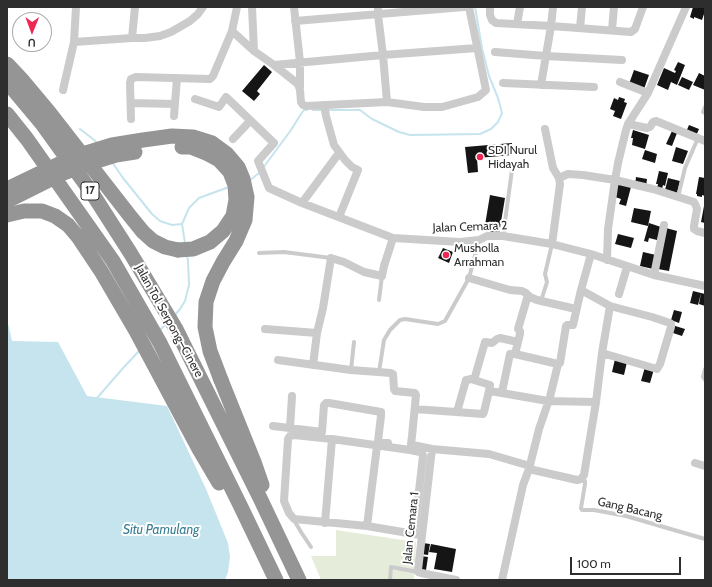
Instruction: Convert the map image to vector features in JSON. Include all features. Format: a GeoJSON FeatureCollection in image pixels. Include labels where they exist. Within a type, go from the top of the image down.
{"type":"FeatureCollection","features":[{"type":"Feature","properties":{"kind":"highway"},"geometry":{"type":"LineString","coordinates":[[7,64],[49,112],[130,216],[143,232],[153,241],[165,247],[178,250],[194,249],[210,242],[223,231],[233,216],[236,200],[235,185],[230,172],[219,160],[191,147],[172,147],[116,155],[90,163],[62,174],[7,201]]}},
{"type":"Feature","properties":{"kind":"highway","name":"Jalan Tol Serpong–Cinere"},"geometry":{"type":"LineString","coordinates":[[7,82],[43,126],[92,193],[163,306],[176,329],[299,580]]}},
{"type":"Feature","properties":{"kind":"highway","name":"Jalan Tol Serpong–Cinere"},"geometry":{"type":"LineString","coordinates":[[7,114],[27,139],[113,261],[142,326],[160,344],[276,580]]}},
{"type":"Feature","properties":{"kind":"highway"},"geometry":{"type":"LineString","coordinates":[[7,189],[57,164],[86,153],[112,145],[172,136],[193,137],[212,143],[227,154],[238,167],[244,179],[247,197],[245,220],[236,241],[213,281],[206,302],[204,326],[210,351],[254,462],[286,553]]}},
{"type":"Feature","properties":{"kind":"highway"},"geometry":{"type":"LineString","coordinates":[[7,215],[24,211],[42,211],[55,216],[68,225],[79,238],[101,271],[142,326],[150,357],[199,449],[269,566]]}},
{"type":"Feature","properties":{"kind":"street"},"geometry":{"type":"LineString","coordinates":[[63,90],[74,42],[76,7]]}},
{"type":"Feature","properties":{"kind":"street"},"geometry":{"type":"LineString","coordinates":[[132,38],[135,7]]}},
{"type":"Feature","properties":{"kind":"street"},"geometry":{"type":"LineString","coordinates":[[74,42],[160,36],[171,32],[190,21],[203,7]]}},
{"type":"Feature","properties":{"kind":"street"},"geometry":{"type":"LineString","coordinates":[[131,119],[131,79],[210,79],[213,76],[232,31],[237,7]]}},
{"type":"Feature","properties":{"kind":"street"},"geometry":{"type":"LineString","coordinates":[[252,7],[254,51]]}},
{"type":"Feature","properties":{"kind":"street"},"geometry":{"type":"LineString","coordinates":[[294,7],[300,62],[300,87],[303,105],[387,102],[424,108],[442,107],[478,98],[486,90],[469,7]]}},
{"type":"Feature","properties":{"kind":"street"},"geometry":{"type":"LineString","coordinates":[[295,21],[378,11],[464,7]]}},
{"type":"Feature","properties":{"kind":"street"},"geometry":{"type":"LineString","coordinates":[[490,7],[490,15],[492,20],[496,23],[631,32],[633,31],[643,7]]}},
{"type":"Feature","properties":{"kind":"street"},"geometry":{"type":"LineString","coordinates":[[517,24],[520,7]]}},
{"type":"Feature","properties":{"kind":"street"},"geometry":{"type":"LineString","coordinates":[[540,85],[553,7]]}},
{"type":"Feature","properties":{"kind":"street"},"geometry":{"type":"LineString","coordinates":[[580,28],[582,7]]}},
{"type":"Feature","properties":{"kind":"street"},"geometry":{"type":"LineString","coordinates":[[612,30],[614,7]]}},
{"type":"Feature","properties":{"kind":"street"},"geometry":{"type":"LineString","coordinates":[[607,260],[608,229],[615,180],[628,124],[648,93],[686,7]]}},
{"type":"Feature","properties":{"kind":"street"},"geometry":{"type":"LineString","coordinates":[[378,11],[387,102]]}},
{"type":"Feature","properties":{"kind":"street"},"geometry":{"type":"LineString","coordinates":[[232,31],[254,51],[274,65],[300,87]]}},
{"type":"Feature","properties":{"kind":"street"},"geometry":{"type":"LineString","coordinates":[[274,65],[477,48]]}},
{"type":"Feature","properties":{"kind":"street"},"geometry":{"type":"LineString","coordinates":[[495,52],[622,60]]}},
{"type":"Feature","properties":{"kind":"street"},"geometry":{"type":"LineString","coordinates":[[174,116],[177,78]]}},
{"type":"Feature","properties":{"kind":"street"},"geometry":{"type":"LineString","coordinates":[[620,82],[648,93]]}},
{"type":"Feature","properties":{"kind":"street"},"geometry":{"type":"LineString","coordinates":[[504,83],[594,87]]}},
{"type":"Feature","properties":{"kind":"street"},"geometry":{"type":"LineString","coordinates":[[195,99],[219,107],[226,97],[250,121],[233,139]]}},
{"type":"Feature","properties":{"kind":"street"},"geometry":{"type":"LineString","coordinates":[[131,103],[175,104]]}},
{"type":"Feature","properties":{"kind":"street"},"geometry":{"type":"LineString","coordinates":[[324,105],[334,146],[349,164],[358,170],[339,217]]}},
{"type":"Feature","properties":{"kind":"street","name":"Jalan Cemara 2"},"geometry":{"type":"LineString","coordinates":[[250,121],[274,143],[261,167],[269,188],[393,238],[460,242],[479,240],[487,236],[503,236],[552,244],[591,254],[654,275],[705,286]]}},
{"type":"Feature","properties":{"kind":"street"},"geometry":{"type":"LineString","coordinates":[[628,124],[647,128],[656,121],[701,139]]}},
{"type":"Feature","properties":{"kind":"street"},"geometry":{"type":"LineString","coordinates":[[545,129],[553,168],[559,178],[560,184],[552,244]]}},
{"type":"Feature","properties":{"kind":"street"},"geometry":{"type":"LineString","coordinates":[[302,202],[339,153]]}},
{"type":"Feature","properties":{"kind":"street"},"geometry":{"type":"LineString","coordinates":[[559,178],[568,174],[583,174],[653,189],[694,202],[697,209],[694,229],[705,233]]}},
{"type":"Feature","properties":{"kind":"street"},"geometry":{"type":"LineString","coordinates":[[654,275],[664,225]]}},
{"type":"Feature","properties":{"kind":"street"},"geometry":{"type":"LineString","coordinates":[[313,365],[317,333],[323,308],[331,258],[344,262],[364,272],[382,276],[393,238]]}},
{"type":"Feature","properties":{"kind":"street"},"geometry":{"type":"LineString","coordinates":[[502,580],[523,485],[558,364],[560,363],[566,325],[573,326],[576,309],[591,254]]}},
{"type":"Feature","properties":{"kind":"street"},"geometry":{"type":"LineString","coordinates":[[619,294],[627,267]]}},
{"type":"Feature","properties":{"kind":"street"},"geometry":{"type":"LineString","coordinates":[[469,278],[510,290],[522,291],[541,301],[576,309]]}},
{"type":"Feature","properties":{"kind":"street"},"geometry":{"type":"LineString","coordinates":[[581,290],[610,306],[646,315],[671,324],[660,364],[657,368],[602,353]]}},
{"type":"Feature","properties":{"kind":"street"},"geometry":{"type":"LineString","coordinates":[[515,354],[520,331],[518,329],[528,295]]}},
{"type":"Feature","properties":{"kind":"street"},"geometry":{"type":"LineString","coordinates":[[273,426],[322,432],[324,405],[326,403],[381,412],[379,442],[413,445],[432,449],[489,454],[529,468],[577,480],[582,478],[584,475],[610,306]]}},
{"type":"Feature","properties":{"kind":"street"},"geometry":{"type":"LineString","coordinates":[[265,329],[317,333]]}},
{"type":"Feature","properties":{"kind":"street"},"geometry":{"type":"LineString","coordinates":[[474,380],[485,342],[492,343],[500,338],[518,342]]}},
{"type":"Feature","properties":{"kind":"street"},"geometry":{"type":"LineString","coordinates":[[502,392],[510,354],[558,364]]}},
{"type":"Feature","properties":{"kind":"street"},"geometry":{"type":"LineString","coordinates":[[278,360],[350,370],[392,373],[395,391],[416,393],[411,444],[413,445]]}},
{"type":"Feature","properties":{"kind":"street"},"geometry":{"type":"LineString","coordinates":[[415,409],[457,412],[484,413],[490,385],[474,380],[466,380],[457,412]]}},
{"type":"Feature","properties":{"kind":"street"},"geometry":{"type":"LineString","coordinates":[[489,391],[548,401],[596,402]]}},
{"type":"Feature","properties":{"kind":"street"},"geometry":{"type":"LineString","coordinates":[[290,428],[292,396]]}},
{"type":"Feature","properties":{"kind":"street"},"geometry":{"type":"LineString","coordinates":[[294,435],[332,439],[377,446],[420,452],[423,456],[418,535],[367,526],[294,519],[289,513],[284,501],[288,439],[290,436],[294,435]]}},
{"type":"Feature","properties":{"kind":"street"},"geometry":{"type":"LineString","coordinates":[[325,523],[332,439]]}},
{"type":"Feature","properties":{"kind":"street"},"geometry":{"type":"LineString","coordinates":[[367,526],[377,446]]}},
{"type":"Feature","properties":{"kind":"street","name":"Jalan Cemara 1"},"geometry":{"type":"LineString","coordinates":[[432,449],[418,535],[418,572],[456,580]]}},
{"type":"Feature","properties":{"kind":"street"},"geometry":{"type":"LineString","coordinates":[[695,463],[705,466]]}},
{"type":"Feature","properties":{"kind":"lane"},"geometry":{"type":"LineString","coordinates":[[705,107],[703,112],[705,113]]}},
{"type":"Feature","properties":{"kind":"lane"},"geometry":{"type":"LineString","coordinates":[[677,197],[685,168],[701,139]]}},
{"type":"Feature","properties":{"kind":"lane"},"geometry":{"type":"LineString","coordinates":[[503,236],[512,170]]}},
{"type":"Feature","properties":{"kind":"lane"},"geometry":{"type":"LineString","coordinates":[[379,372],[384,340],[390,330],[400,320],[438,324],[445,321],[469,278],[479,240]]}},
{"type":"Feature","properties":{"kind":"lane"},"geometry":{"type":"LineString","coordinates":[[541,301],[547,282],[546,274],[552,244]]}},
{"type":"Feature","properties":{"kind":"lane"},"geometry":{"type":"LineString","coordinates":[[259,253],[284,252],[331,258]]}},
{"type":"Feature","properties":{"kind":"lane"},"geometry":{"type":"LineString","coordinates":[[379,300],[382,276]]}},
{"type":"Feature","properties":{"kind":"lane"},"geometry":{"type":"LineString","coordinates":[[350,370],[354,342]]}},
{"type":"Feature","properties":{"kind":"lane"},"geometry":{"type":"LineString","coordinates":[[705,369],[705,380]]}},
{"type":"Feature","properties":{"kind":"lane","name":"Gang Bacang"},"geometry":{"type":"LineString","coordinates":[[582,478],[585,481],[585,484],[581,508],[582,510],[594,510],[626,516],[705,539]]}},
{"type":"Feature","properties":{"kind":"lane"},"geometry":{"type":"LineString","coordinates":[[294,519],[300,532],[311,547]]}},
{"type":"Feature","properties":{"kind":"lane"},"geometry":{"type":"LineString","coordinates":[[390,580],[391,567],[418,572]]}},
{"type":"Feature","properties":{"kind":"green space"},"geometry":{"type":"Polygon","coordinates":[[[336,530],[416,542],[414,580],[321,580],[311,556],[336,556],[336,530]]]}},
{"type":"Feature","properties":{"kind":"water","name":"Situ Pamulang"},"geometry":{"type":"Polygon","coordinates":[[[7,319],[12,341],[58,342],[87,396],[167,406],[206,489],[228,543],[230,557],[228,572],[225,580],[7,580],[7,319]]]}},
{"type":"Feature","properties":{"kind":"building"},"geometry":{"type":"Polygon","coordinates":[[[693,7],[705,7],[702,20],[690,17],[693,7]]]}},
{"type":"Feature","properties":{"kind":"building"},"geometry":{"type":"Polygon","coordinates":[[[678,62],[685,65],[677,85],[671,82],[668,90],[657,85],[664,68],[675,73],[676,71],[674,70],[678,62]]]}},
{"type":"Feature","properties":{"kind":"building"},"geometry":{"type":"Polygon","coordinates":[[[264,65],[272,72],[257,91],[260,94],[254,101],[242,91],[264,65]]]}},
{"type":"Feature","properties":{"kind":"building"},"geometry":{"type":"Polygon","coordinates":[[[634,70],[649,75],[644,89],[629,84],[634,70]]]}},
{"type":"Feature","properties":{"kind":"building"},"geometry":{"type":"Polygon","coordinates":[[[699,73],[705,76],[705,90],[693,85],[699,73]]]}},
{"type":"Feature","properties":{"kind":"building"},"geometry":{"type":"Polygon","coordinates":[[[682,77],[693,82],[689,90],[678,85],[682,77]]]}},
{"type":"Feature","properties":{"kind":"building"},"geometry":{"type":"Polygon","coordinates":[[[619,97],[625,99],[624,102],[627,103],[621,119],[613,116],[615,111],[610,109],[614,98],[618,100],[619,97]]]}},
{"type":"Feature","properties":{"kind":"building"},"geometry":{"type":"Polygon","coordinates":[[[689,125],[699,129],[696,136],[686,132],[689,125]]]}},
{"type":"Feature","properties":{"kind":"building"},"geometry":{"type":"Polygon","coordinates":[[[633,130],[649,135],[645,149],[632,145],[633,138],[631,138],[633,130]]]}},
{"type":"Feature","properties":{"kind":"building"},"geometry":{"type":"Polygon","coordinates":[[[672,131],[677,133],[672,146],[666,144],[672,131]]]}},
{"type":"Feature","properties":{"kind":"building","name":"SDI Nurul Hidayah"},"geometry":{"type":"Polygon","coordinates":[[[512,143],[513,155],[477,158],[478,172],[468,173],[465,147],[512,143]]]}},
{"type":"Feature","properties":{"kind":"building"},"geometry":{"type":"Polygon","coordinates":[[[676,147],[688,151],[683,164],[672,161],[676,147]]]}},
{"type":"Feature","properties":{"kind":"building"},"geometry":{"type":"Polygon","coordinates":[[[645,150],[657,154],[655,163],[642,159],[645,150]]]}},
{"type":"Feature","properties":{"kind":"building"},"geometry":{"type":"Polygon","coordinates":[[[659,171],[668,173],[665,186],[663,185],[662,189],[657,188],[658,184],[656,184],[659,171]]]}},
{"type":"Feature","properties":{"kind":"building"},"geometry":{"type":"Polygon","coordinates":[[[636,177],[647,179],[646,187],[635,185],[636,177]]]}},
{"type":"Feature","properties":{"kind":"building"},"geometry":{"type":"Polygon","coordinates":[[[699,177],[705,178],[705,196],[702,195],[702,197],[697,196],[696,194],[699,177]]]}},
{"type":"Feature","properties":{"kind":"building"},"geometry":{"type":"Polygon","coordinates":[[[668,178],[680,181],[677,193],[665,190],[668,178]]]}},
{"type":"Feature","properties":{"kind":"building"},"geometry":{"type":"Polygon","coordinates":[[[618,184],[631,187],[626,206],[619,204],[621,199],[615,197],[618,184]]]}},
{"type":"Feature","properties":{"kind":"building"},"geometry":{"type":"Polygon","coordinates":[[[490,195],[505,198],[499,234],[484,231],[490,195]]]}},
{"type":"Feature","properties":{"kind":"building"},"geometry":{"type":"Polygon","coordinates":[[[705,206],[705,223],[701,222],[705,206]]]}},
{"type":"Feature","properties":{"kind":"building"},"geometry":{"type":"Polygon","coordinates":[[[634,208],[651,211],[648,226],[631,222],[634,208]]]}},
{"type":"Feature","properties":{"kind":"building"},"geometry":{"type":"Polygon","coordinates":[[[649,223],[661,227],[657,240],[649,238],[648,242],[644,241],[649,223]]]}},
{"type":"Feature","properties":{"kind":"building"},"geometry":{"type":"Polygon","coordinates":[[[666,228],[677,231],[669,271],[658,269],[666,228]]]}},
{"type":"Feature","properties":{"kind":"building"},"geometry":{"type":"Polygon","coordinates":[[[618,234],[634,238],[631,248],[615,244],[618,234]]]}},
{"type":"Feature","properties":{"kind":"building","name":"Musholla Arrahman"},"geometry":{"type":"Polygon","coordinates":[[[443,248],[453,252],[449,263],[438,258],[443,248]]]}},
{"type":"Feature","properties":{"kind":"building"},"geometry":{"type":"Polygon","coordinates":[[[643,252],[656,255],[653,269],[640,266],[643,252]]]}},
{"type":"Feature","properties":{"kind":"building"},"geometry":{"type":"Polygon","coordinates":[[[693,291],[701,293],[698,305],[690,303],[693,291]]]}},
{"type":"Feature","properties":{"kind":"building"},"geometry":{"type":"Polygon","coordinates":[[[701,293],[705,294],[705,306],[699,304],[701,293]]]}},
{"type":"Feature","properties":{"kind":"building"},"geometry":{"type":"Polygon","coordinates":[[[674,310],[682,312],[679,323],[671,320],[674,310]]]}},
{"type":"Feature","properties":{"kind":"building"},"geometry":{"type":"Polygon","coordinates":[[[672,325],[685,329],[682,336],[670,332],[672,325]]]}},
{"type":"Feature","properties":{"kind":"building"},"geometry":{"type":"Polygon","coordinates":[[[615,359],[627,362],[624,375],[612,372],[615,359]]]}},
{"type":"Feature","properties":{"kind":"building"},"geometry":{"type":"Polygon","coordinates":[[[645,367],[654,369],[650,383],[641,381],[645,367]]]}},
{"type":"Feature","properties":{"kind":"building"},"geometry":{"type":"Polygon","coordinates":[[[423,543],[430,544],[428,555],[421,554],[423,543]]]}},
{"type":"Feature","properties":{"kind":"building"},"geometry":{"type":"Polygon","coordinates":[[[431,544],[456,549],[452,572],[434,569],[437,553],[429,552],[431,544]]]}},
{"type":"Feature","properties":{"kind":"building"},"geometry":{"type":"Polygon","coordinates":[[[421,556],[428,557],[426,570],[419,569],[421,556]]]}},
{"type":"Feature","properties":{"kind":"waterway"},"geometry":{"type":"LineString","coordinates":[[327,110],[360,110],[372,119],[399,132],[410,135],[480,134],[491,129],[498,122],[502,113],[489,76],[482,48],[475,7]]}},
{"type":"Feature","properties":{"kind":"waterway"},"geometry":{"type":"LineString","coordinates":[[263,168],[304,110],[307,110]]}},
{"type":"Feature","properties":{"kind":"waterway"},"geometry":{"type":"LineString","coordinates":[[313,110],[323,110]]}},
{"type":"Feature","properties":{"kind":"waterway"},"geometry":{"type":"LineString","coordinates":[[80,129],[97,143]]}},
{"type":"Feature","properties":{"kind":"waterway"},"geometry":{"type":"LineString","coordinates":[[112,162],[152,214],[160,221],[172,225],[182,224]]}},
{"type":"Feature","properties":{"kind":"waterway"},"geometry":{"type":"LineString","coordinates":[[249,181],[259,173]]}},
{"type":"Feature","properties":{"kind":"waterway"},"geometry":{"type":"LineString","coordinates":[[185,243],[182,224],[189,208],[199,198],[229,187]]}},
{"type":"Feature","properties":{"kind":"waterway"},"geometry":{"type":"LineString","coordinates":[[175,315],[185,301],[189,285],[187,255]]}},
{"type":"Feature","properties":{"kind":"waterway"},"geometry":{"type":"LineString","coordinates":[[159,331],[166,324]]}},
{"type":"Feature","properties":{"kind":"waterway"},"geometry":{"type":"LineString","coordinates":[[97,398],[139,351]]}},
{"type":"Feature","properties":{"kind":"place","name":"SDI Nurul Hidayah"},"geometry":{"type":"Point","coordinates":[480,157]}},
{"type":"Feature","properties":{"kind":"place","name":"Musholla Arrahman"},"geometry":{"type":"Point","coordinates":[446,255]}}]}
